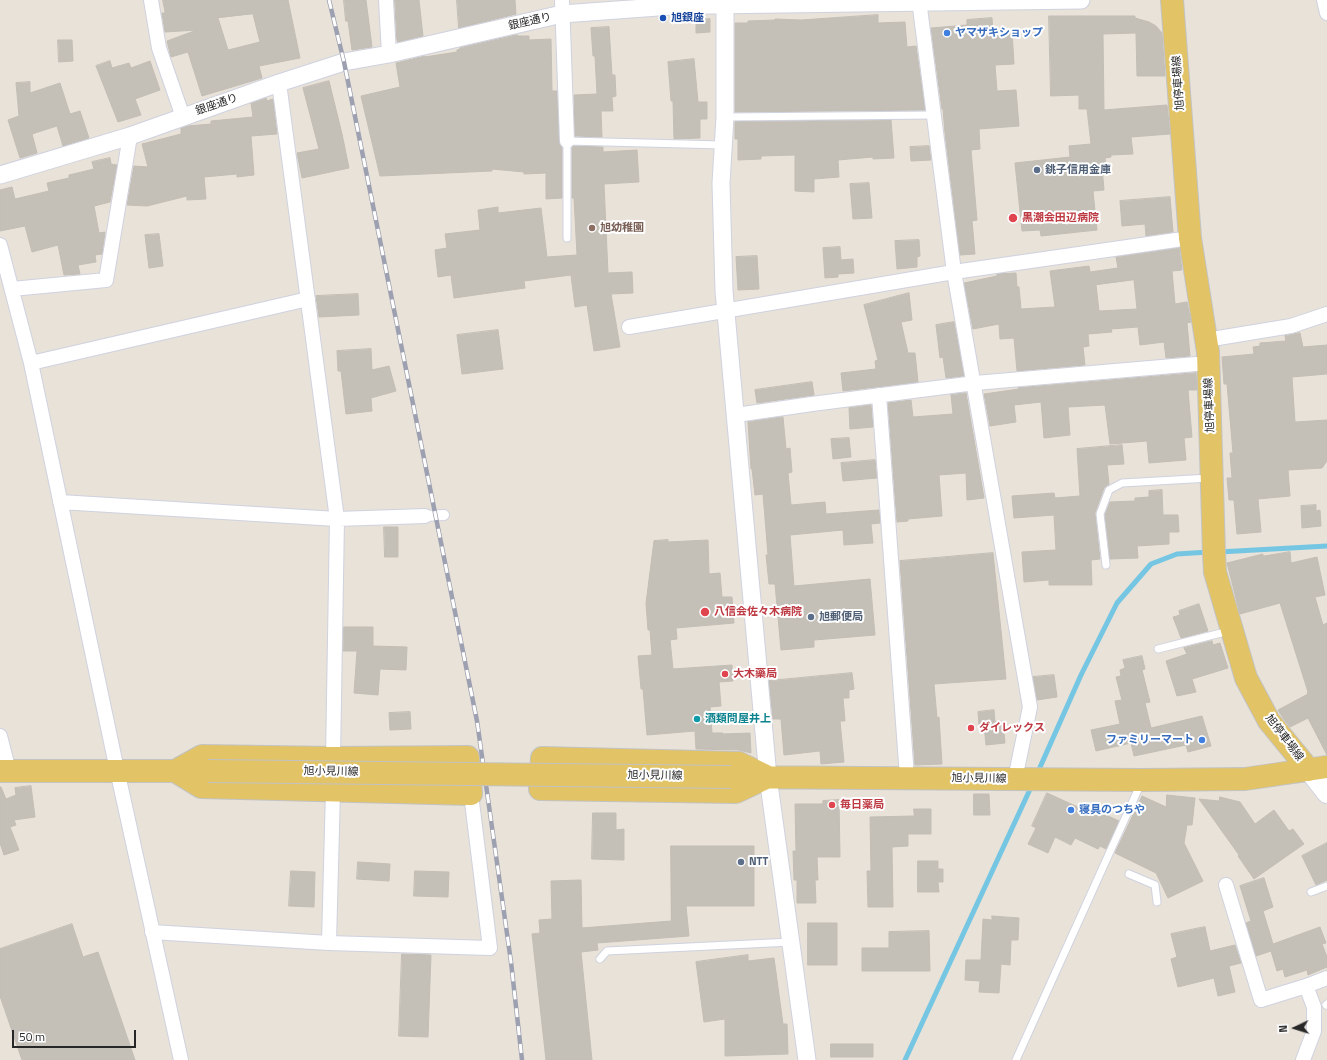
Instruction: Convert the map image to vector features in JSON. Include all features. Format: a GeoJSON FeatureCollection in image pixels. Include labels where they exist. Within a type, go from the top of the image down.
{"type":"FeatureCollection","features":[{"type":"Feature","properties":{"kind":"main road","name":"旭停車場線"},"geometry":{"type":"LineString","coordinates":[[1172,0],[1190,238],[1206,340],[1208,363],[1215,572],[1246,678],[1269,721],[1318,768]]}},
{"type":"Feature","properties":{"kind":"main road"},"geometry":{"type":"LineString","coordinates":[[202,756],[333,758],[468,757],[471,794],[201,788],[175,771],[202,756]]}},
{"type":"Feature","properties":{"kind":"main road"},"geometry":{"type":"LineString","coordinates":[[542,758],[739,763],[768,777],[736,792],[540,789],[542,758]]}},
{"type":"Feature","properties":{"kind":"main road","name":"旭小見川線"},"geometry":{"type":"LineString","coordinates":[[4,771],[117,770],[1142,780],[1245,779],[1318,768]]}},
{"type":"Feature","properties":{"kind":"main road"},"geometry":{"type":"LineString","coordinates":[[1318,768],[1327,792]]}},
{"type":"Feature","properties":{"kind":"street"},"geometry":{"type":"LineString","coordinates":[[151,0],[159,48],[183,117]]}},
{"type":"Feature","properties":{"kind":"street"},"geometry":{"type":"LineString","coordinates":[[386,0],[389,54]]}},
{"type":"Feature","properties":{"kind":"street","name":"銀座通り"},"geometry":{"type":"LineString","coordinates":[[0,174],[130,136],[279,83],[344,62],[389,54],[562,7],[672,6],[725,2],[1080,0]]}},
{"type":"Feature","properties":{"kind":"street"},"geometry":{"type":"LineString","coordinates":[[1324,0],[1327,13]]}},
{"type":"Feature","properties":{"kind":"street"},"geometry":{"type":"LineString","coordinates":[[920,1],[954,272],[975,383],[1030,706],[1014,779]]}},
{"type":"Feature","properties":{"kind":"street"},"geometry":{"type":"LineString","coordinates":[[725,2],[725,117],[721,183],[721,219],[726,310],[768,777],[807,1060]]}},
{"type":"Feature","properties":{"kind":"street"},"geometry":{"type":"LineString","coordinates":[[562,7],[567,141]]}},
{"type":"Feature","properties":{"kind":"street"},"geometry":{"type":"LineString","coordinates":[[279,83],[337,519],[333,758]]}},
{"type":"Feature","properties":{"kind":"street"},"geometry":{"type":"LineString","coordinates":[[12,289],[106,280],[130,136]]}},
{"type":"Feature","properties":{"kind":"street"},"geometry":{"type":"LineString","coordinates":[[628,327],[954,272],[1190,238]]}},
{"type":"Feature","properties":{"kind":"street"},"geometry":{"type":"LineString","coordinates":[[0,245],[31,363],[117,770],[181,1060]]}},
{"type":"Feature","properties":{"kind":"street"},"geometry":{"type":"LineString","coordinates":[[31,363],[308,299]]}},
{"type":"Feature","properties":{"kind":"street"},"geometry":{"type":"LineString","coordinates":[[1206,340],[1291,326],[1327,314]]}},
{"type":"Feature","properties":{"kind":"street"},"geometry":{"type":"LineString","coordinates":[[736,415],[975,383],[1208,363]]}},
{"type":"Feature","properties":{"kind":"street"},"geometry":{"type":"LineString","coordinates":[[879,395],[907,777]]}},
{"type":"Feature","properties":{"kind":"street"},"geometry":{"type":"LineString","coordinates":[[60,502],[337,519],[444,516]]}},
{"type":"Feature","properties":{"kind":"street"},"geometry":{"type":"LineString","coordinates":[[0,736],[4,771]]}},
{"type":"Feature","properties":{"kind":"street"},"geometry":{"type":"LineString","coordinates":[[329,943],[333,790]]}},
{"type":"Feature","properties":{"kind":"street"},"geometry":{"type":"LineString","coordinates":[[152,932],[329,943],[490,948],[471,794]]}},
{"type":"Feature","properties":{"kind":"street"},"geometry":{"type":"LineString","coordinates":[[1226,885],[1261,1000],[1327,978]]}},
{"type":"Feature","properties":{"kind":"street"},"geometry":{"type":"LineString","coordinates":[[1302,1060],[1314,1031],[1314,1007],[1306,986]]}},
{"type":"Feature","properties":{"kind":"lane"},"geometry":{"type":"LineString","coordinates":[[725,117],[934,115]]}},
{"type":"Feature","properties":{"kind":"lane"},"geometry":{"type":"LineString","coordinates":[[567,238],[567,141],[723,146]]}},
{"type":"Feature","properties":{"kind":"lane"},"geometry":{"type":"LineString","coordinates":[[1106,565],[1100,514],[1109,490],[1122,483],[1212,478]]}},
{"type":"Feature","properties":{"kind":"lane"},"geometry":{"type":"LineString","coordinates":[[1158,649],[1232,630]]}},
{"type":"Feature","properties":{"kind":"lane"},"geometry":{"type":"LineString","coordinates":[[1016,1060],[1142,780]]}},
{"type":"Feature","properties":{"kind":"lane"},"geometry":{"type":"LineString","coordinates":[[1129,874],[1155,885],[1157,902]]}},
{"type":"Feature","properties":{"kind":"lane"},"geometry":{"type":"LineString","coordinates":[[1311,892],[1327,886]]}},
{"type":"Feature","properties":{"kind":"lane"},"geometry":{"type":"LineString","coordinates":[[600,960],[607,951],[791,942]]}},
{"type":"Feature","properties":{"kind":"building"},"geometry":{"type":"Polygon","coordinates":[[[163,0],[288,0],[300,58],[259,66],[262,78],[202,96],[188,52],[171,57],[167,41],[197,30],[165,32],[162,13],[165,13],[163,0]],[[253,14],[218,18],[228,50],[260,42],[253,14]]]}},
{"type":"Feature","properties":{"kind":"building"},"geometry":{"type":"Polygon","coordinates":[[[344,0],[366,0],[372,47],[352,50],[348,21],[346,21],[344,0]]]}},
{"type":"Feature","properties":{"kind":"building"},"geometry":{"type":"Polygon","coordinates":[[[395,0],[419,0],[423,36],[398,42],[395,0]]]}},
{"type":"Feature","properties":{"kind":"building"},"geometry":{"type":"Polygon","coordinates":[[[457,0],[515,0],[516,14],[459,28],[457,0]]]}},
{"type":"Feature","properties":{"kind":"building"},"geometry":{"type":"Polygon","coordinates":[[[878,15],[878,23],[905,22],[907,47],[916,46],[925,110],[735,112],[735,23],[748,23],[748,21],[775,19],[801,20],[878,15]]]}},
{"type":"Feature","properties":{"kind":"building"},"geometry":{"type":"Polygon","coordinates":[[[1049,16],[1135,16],[1135,18],[1149,22],[1156,26],[1162,33],[1165,76],[1137,76],[1136,33],[1103,34],[1104,110],[1167,105],[1170,134],[1131,137],[1133,154],[1111,155],[1111,157],[1105,158],[1106,166],[1102,167],[1104,190],[1093,191],[1097,230],[1041,236],[1040,230],[1022,231],[1015,163],[1070,157],[1069,146],[1091,144],[1087,109],[1079,109],[1079,95],[1051,96],[1049,16]]]}},
{"type":"Feature","properties":{"kind":"building"},"geometry":{"type":"Polygon","coordinates":[[[992,18],[993,32],[1012,31],[1014,64],[995,65],[997,91],[1016,90],[1019,126],[979,129],[980,149],[971,150],[977,220],[972,221],[975,254],[960,255],[943,109],[931,28],[967,25],[967,20],[992,18]]]}},
{"type":"Feature","properties":{"kind":"building"},"geometry":{"type":"Polygon","coordinates":[[[710,19],[710,32],[696,33],[696,20],[710,19]]]}},
{"type":"Feature","properties":{"kind":"building"},"geometry":{"type":"Polygon","coordinates":[[[609,27],[612,75],[615,75],[616,96],[612,97],[613,111],[601,111],[602,137],[575,136],[574,95],[597,94],[595,56],[593,56],[591,28],[609,27]]]}},
{"type":"Feature","properties":{"kind":"building"},"geometry":{"type":"Polygon","coordinates":[[[517,35],[529,36],[529,40],[551,39],[552,91],[557,91],[559,141],[562,148],[562,198],[546,199],[546,173],[524,174],[524,172],[492,169],[492,171],[380,176],[361,96],[400,87],[396,63],[425,56],[457,52],[460,48],[517,35]]]}},
{"type":"Feature","properties":{"kind":"building"},"geometry":{"type":"Polygon","coordinates":[[[58,40],[72,40],[73,61],[59,62],[58,40]]]}},
{"type":"Feature","properties":{"kind":"building"},"geometry":{"type":"Polygon","coordinates":[[[694,59],[698,102],[707,102],[707,119],[700,119],[700,138],[674,139],[673,101],[671,101],[668,62],[694,59]]]}},
{"type":"Feature","properties":{"kind":"building"},"geometry":{"type":"Polygon","coordinates":[[[110,61],[112,68],[129,63],[131,68],[150,61],[160,90],[135,99],[141,115],[118,122],[96,66],[110,61]]]}},
{"type":"Feature","properties":{"kind":"building"},"geometry":{"type":"Polygon","coordinates":[[[329,81],[349,168],[302,178],[297,153],[319,149],[303,88],[329,81]]]}},
{"type":"Feature","properties":{"kind":"building"},"geometry":{"type":"Polygon","coordinates":[[[30,82],[30,93],[60,83],[70,114],[80,111],[89,138],[63,146],[57,126],[32,134],[37,153],[20,158],[8,120],[19,116],[16,83],[30,82]]]}},
{"type":"Feature","properties":{"kind":"building"},"geometry":{"type":"Polygon","coordinates":[[[266,98],[267,101],[273,99],[277,134],[251,136],[254,175],[237,177],[237,174],[204,177],[206,199],[187,200],[187,196],[147,206],[127,205],[134,166],[148,167],[142,144],[181,134],[181,128],[188,126],[211,124],[211,121],[253,117],[251,103],[266,98]]]}},
{"type":"Feature","properties":{"kind":"building"},"geometry":{"type":"Polygon","coordinates":[[[891,120],[894,158],[873,159],[873,157],[838,160],[839,177],[814,179],[814,192],[795,191],[795,155],[761,156],[761,159],[738,160],[738,139],[735,139],[735,122],[891,120]]]}},
{"type":"Feature","properties":{"kind":"building"},"geometry":{"type":"Polygon","coordinates":[[[573,146],[603,147],[603,152],[637,150],[639,182],[604,184],[608,273],[632,272],[633,293],[611,294],[620,347],[594,351],[587,305],[575,307],[571,275],[524,281],[525,288],[454,298],[451,275],[438,277],[435,250],[447,248],[445,234],[480,230],[478,210],[498,207],[498,213],[541,208],[547,257],[577,255],[574,198],[572,198],[573,146]]]}},
{"type":"Feature","properties":{"kind":"building"},"geometry":{"type":"Polygon","coordinates":[[[929,146],[931,160],[911,161],[910,147],[929,146]]]}},
{"type":"Feature","properties":{"kind":"building"},"geometry":{"type":"Polygon","coordinates":[[[110,158],[111,164],[117,165],[110,202],[94,206],[99,233],[105,232],[102,254],[95,255],[96,262],[78,265],[80,274],[64,275],[58,245],[32,252],[25,226],[0,231],[0,190],[12,187],[15,199],[49,191],[47,183],[69,178],[69,175],[94,169],[92,162],[110,158]]]}},
{"type":"Feature","properties":{"kind":"building"},"geometry":{"type":"Polygon","coordinates":[[[869,183],[872,218],[853,219],[850,184],[869,183]]]}},
{"type":"Feature","properties":{"kind":"building"},"geometry":{"type":"Polygon","coordinates":[[[1170,197],[1173,232],[1146,236],[1145,224],[1122,226],[1120,201],[1170,197]]]}},
{"type":"Feature","properties":{"kind":"building"},"geometry":{"type":"Polygon","coordinates":[[[159,234],[163,266],[149,268],[145,235],[159,234]]]}},
{"type":"Feature","properties":{"kind":"building"},"geometry":{"type":"Polygon","coordinates":[[[919,240],[920,256],[917,257],[917,267],[897,269],[895,241],[919,240]]]}},
{"type":"Feature","properties":{"kind":"building"},"geometry":{"type":"Polygon","coordinates":[[[840,247],[841,260],[853,259],[854,273],[838,274],[838,277],[825,278],[823,248],[840,247]]]}},
{"type":"Feature","properties":{"kind":"building"},"geometry":{"type":"Polygon","coordinates":[[[1179,248],[1182,270],[1172,271],[1175,304],[1187,302],[1191,322],[1187,323],[1190,356],[1166,358],[1164,342],[1140,345],[1138,327],[1111,329],[1112,332],[1088,334],[1089,346],[1083,347],[1085,365],[1017,371],[1014,338],[1000,339],[999,324],[973,329],[964,283],[997,276],[997,274],[1016,273],[1021,309],[1055,307],[1050,271],[1089,266],[1090,272],[1118,268],[1116,257],[1179,248]],[[1134,280],[1096,285],[1099,311],[1137,309],[1134,280]]]}},
{"type":"Feature","properties":{"kind":"building"},"geometry":{"type":"Polygon","coordinates":[[[757,256],[759,289],[738,290],[736,257],[757,256]]]}},
{"type":"Feature","properties":{"kind":"building"},"geometry":{"type":"Polygon","coordinates":[[[909,293],[912,320],[901,322],[908,353],[915,353],[918,382],[843,391],[841,373],[876,369],[875,361],[878,360],[864,305],[909,293]]]}},
{"type":"Feature","properties":{"kind":"building"},"geometry":{"type":"Polygon","coordinates":[[[358,294],[359,315],[319,317],[316,296],[358,294]]]}},
{"type":"Feature","properties":{"kind":"building"},"geometry":{"type":"Polygon","coordinates":[[[954,322],[964,376],[946,378],[943,357],[940,358],[936,325],[954,322]]]}},
{"type":"Feature","properties":{"kind":"building"},"geometry":{"type":"Polygon","coordinates":[[[498,330],[503,369],[462,374],[457,335],[498,330]]]}},
{"type":"Feature","properties":{"kind":"building"},"geometry":{"type":"Polygon","coordinates":[[[1300,333],[1303,347],[1327,345],[1327,374],[1292,377],[1295,422],[1327,420],[1327,461],[1322,468],[1288,470],[1290,496],[1258,499],[1261,532],[1237,534],[1234,500],[1229,500],[1227,478],[1232,478],[1230,453],[1233,453],[1227,384],[1224,384],[1222,357],[1254,354],[1253,347],[1260,346],[1260,343],[1286,341],[1285,336],[1300,333]]]}},
{"type":"Feature","properties":{"kind":"building"},"geometry":{"type":"Polygon","coordinates":[[[371,349],[372,370],[389,366],[396,391],[371,398],[372,411],[346,414],[341,371],[338,371],[337,351],[371,349]]]}},
{"type":"Feature","properties":{"kind":"building"},"geometry":{"type":"Polygon","coordinates":[[[1196,373],[1197,390],[1188,390],[1192,437],[1184,438],[1186,460],[1149,463],[1147,441],[1110,444],[1105,405],[1068,407],[1070,435],[1044,438],[1041,402],[1014,405],[1016,422],[990,426],[984,394],[1019,389],[1018,388],[1196,373]]]}},
{"type":"Feature","properties":{"kind":"building"},"geometry":{"type":"Polygon","coordinates":[[[812,382],[814,395],[757,403],[755,390],[812,382]]]}},
{"type":"Feature","properties":{"kind":"building"},"geometry":{"type":"Polygon","coordinates":[[[966,393],[984,498],[967,500],[966,473],[939,475],[942,516],[908,519],[908,521],[897,522],[888,403],[911,400],[913,417],[953,414],[951,395],[966,393]]]}},
{"type":"Feature","properties":{"kind":"building"},"geometry":{"type":"Polygon","coordinates":[[[871,405],[873,427],[850,429],[849,408],[871,405]]]}},
{"type":"Feature","properties":{"kind":"building"},"geometry":{"type":"Polygon","coordinates":[[[783,417],[786,449],[790,448],[792,472],[788,473],[791,505],[825,502],[826,514],[879,510],[880,523],[871,524],[873,543],[844,545],[843,530],[790,535],[794,586],[870,579],[875,635],[814,640],[814,647],[781,650],[775,584],[769,584],[763,494],[755,495],[751,469],[748,422],[783,417]]]}},
{"type":"Feature","properties":{"kind":"building"},"geometry":{"type":"Polygon","coordinates":[[[849,438],[851,457],[833,459],[831,439],[849,438]]]}},
{"type":"Feature","properties":{"kind":"building"},"geometry":{"type":"Polygon","coordinates":[[[1122,445],[1124,464],[1107,465],[1109,484],[1104,488],[1095,513],[1100,559],[1091,560],[1092,585],[1049,585],[1049,580],[1024,582],[1022,552],[1056,550],[1054,515],[1014,518],[1012,496],[1054,493],[1055,498],[1080,496],[1077,449],[1122,445]]]}},
{"type":"Feature","properties":{"kind":"building"},"geometry":{"type":"Polygon","coordinates":[[[875,460],[877,478],[843,481],[841,463],[875,460]]]}},
{"type":"Feature","properties":{"kind":"building"},"geometry":{"type":"Polygon","coordinates":[[[1162,490],[1163,515],[1178,515],[1179,532],[1169,532],[1169,544],[1137,546],[1138,558],[1110,559],[1105,515],[1110,502],[1135,501],[1135,498],[1149,497],[1149,491],[1162,490]]]}},
{"type":"Feature","properties":{"kind":"building"},"geometry":{"type":"Polygon","coordinates":[[[1316,505],[1316,511],[1320,510],[1321,526],[1302,528],[1301,506],[1316,505]]]}},
{"type":"Feature","properties":{"kind":"building"},"geometry":{"type":"Polygon","coordinates":[[[384,527],[398,527],[398,557],[385,557],[384,527]]]}},
{"type":"Feature","properties":{"kind":"building"},"geometry":{"type":"Polygon","coordinates":[[[668,540],[668,542],[708,540],[709,574],[720,573],[722,597],[732,597],[734,623],[676,628],[677,639],[670,640],[673,669],[732,665],[733,681],[719,682],[721,706],[710,707],[712,733],[750,733],[751,753],[739,750],[696,749],[695,731],[647,735],[643,689],[641,689],[638,656],[652,655],[646,603],[654,541],[668,540]]]}},
{"type":"Feature","properties":{"kind":"building"},"geometry":{"type":"Polygon","coordinates":[[[1290,552],[1291,563],[1317,557],[1325,595],[1315,597],[1323,625],[1327,623],[1327,755],[1308,718],[1290,727],[1278,710],[1308,694],[1280,603],[1240,614],[1227,563],[1263,554],[1263,556],[1290,552]]]}},
{"type":"Feature","properties":{"kind":"building"},"geometry":{"type":"Polygon","coordinates":[[[993,553],[1006,679],[934,684],[937,718],[939,717],[942,764],[915,765],[900,561],[993,553]]]}},
{"type":"Feature","properties":{"kind":"building"},"geometry":{"type":"Polygon","coordinates":[[[1199,604],[1208,631],[1181,638],[1173,617],[1180,615],[1179,611],[1199,604]]]}},
{"type":"Feature","properties":{"kind":"building"},"geometry":{"type":"Polygon","coordinates":[[[344,627],[373,627],[373,646],[407,647],[406,670],[380,669],[378,695],[354,693],[357,651],[343,651],[344,627]]]}},
{"type":"Feature","properties":{"kind":"building"},"geometry":{"type":"Polygon","coordinates":[[[1212,641],[1213,645],[1220,643],[1228,668],[1192,679],[1196,692],[1177,696],[1166,661],[1187,654],[1184,648],[1212,641]]]}},
{"type":"Feature","properties":{"kind":"building"},"geometry":{"type":"Polygon","coordinates":[[[1142,656],[1145,669],[1142,670],[1150,702],[1145,703],[1151,728],[1202,716],[1211,746],[1188,752],[1186,745],[1134,756],[1131,743],[1096,751],[1091,730],[1120,724],[1115,701],[1122,700],[1116,677],[1121,676],[1120,670],[1125,668],[1123,660],[1142,656]]]}},
{"type":"Feature","properties":{"kind":"building"},"geometry":{"type":"Polygon","coordinates":[[[852,673],[854,689],[849,690],[849,698],[843,698],[845,721],[840,721],[844,762],[821,764],[820,751],[784,755],[781,719],[773,719],[769,681],[852,673]]]}},
{"type":"Feature","properties":{"kind":"building"},"geometry":{"type":"Polygon","coordinates":[[[1054,675],[1057,697],[1037,700],[1033,677],[1054,675]]]}},
{"type":"Feature","properties":{"kind":"building"},"geometry":{"type":"Polygon","coordinates":[[[994,710],[995,722],[1003,721],[1005,743],[986,745],[984,725],[979,725],[978,712],[994,710]]]}},
{"type":"Feature","properties":{"kind":"building"},"geometry":{"type":"Polygon","coordinates":[[[410,712],[411,729],[390,730],[389,713],[410,712]]]}},
{"type":"Feature","properties":{"kind":"building"},"geometry":{"type":"Polygon","coordinates":[[[31,786],[35,817],[14,820],[16,825],[10,827],[19,850],[4,855],[0,843],[0,787],[6,799],[16,795],[15,788],[31,786]]]}},
{"type":"Feature","properties":{"kind":"building"},"geometry":{"type":"Polygon","coordinates":[[[1047,793],[1091,813],[1093,809],[1119,821],[1106,849],[1100,846],[1098,849],[1075,838],[1071,845],[1055,837],[1048,853],[1028,844],[1036,828],[1032,826],[1047,793]]]}},
{"type":"Feature","properties":{"kind":"building"},"geometry":{"type":"Polygon","coordinates":[[[974,794],[989,794],[990,815],[974,815],[974,794]]]}},
{"type":"Feature","properties":{"kind":"building"},"geometry":{"type":"Polygon","coordinates":[[[1167,795],[1195,798],[1192,825],[1187,825],[1184,843],[1203,881],[1168,898],[1156,873],[1115,853],[1142,796],[1166,807],[1167,795]]]}},
{"type":"Feature","properties":{"kind":"building"},"geometry":{"type":"Polygon","coordinates":[[[1220,797],[1240,802],[1255,824],[1274,810],[1289,831],[1293,829],[1304,844],[1254,879],[1238,856],[1239,855],[1199,799],[1219,801],[1220,797]]]}},
{"type":"Feature","properties":{"kind":"building"},"geometry":{"type":"Polygon","coordinates":[[[839,800],[840,857],[817,857],[818,880],[815,880],[816,903],[797,903],[797,880],[794,880],[793,851],[796,851],[795,804],[823,804],[823,801],[839,800]]]}},
{"type":"Feature","properties":{"kind":"building"},"geometry":{"type":"Polygon","coordinates":[[[914,809],[931,809],[931,834],[908,834],[908,846],[892,847],[893,907],[868,907],[867,871],[871,871],[870,817],[914,816],[914,809]]]}},
{"type":"Feature","properties":{"kind":"building"},"geometry":{"type":"Polygon","coordinates":[[[593,813],[616,813],[616,830],[624,829],[624,860],[592,859],[593,813]]]}},
{"type":"Feature","properties":{"kind":"building"},"geometry":{"type":"Polygon","coordinates":[[[1327,843],[1327,880],[1316,885],[1302,856],[1327,843]]]}},
{"type":"Feature","properties":{"kind":"building"},"geometry":{"type":"Polygon","coordinates":[[[671,846],[754,846],[754,906],[686,906],[689,936],[597,943],[598,950],[581,952],[592,1060],[546,1060],[532,934],[540,933],[539,920],[552,919],[551,881],[581,880],[582,928],[671,921],[671,846]]]}},
{"type":"Feature","properties":{"kind":"building"},"geometry":{"type":"Polygon","coordinates":[[[918,861],[938,861],[938,869],[943,869],[943,882],[938,882],[939,892],[918,892],[918,861]]]}},
{"type":"Feature","properties":{"kind":"building"},"geometry":{"type":"Polygon","coordinates":[[[358,862],[390,864],[389,881],[357,879],[358,862]]]}},
{"type":"Feature","properties":{"kind":"building"},"geometry":{"type":"Polygon","coordinates":[[[291,871],[315,872],[314,907],[289,906],[291,871]]]}},
{"type":"Feature","properties":{"kind":"building"},"geometry":{"type":"Polygon","coordinates":[[[415,871],[449,872],[448,897],[414,896],[415,871]]]}},
{"type":"Feature","properties":{"kind":"building"},"geometry":{"type":"Polygon","coordinates":[[[1264,878],[1273,907],[1263,911],[1273,944],[1320,927],[1326,943],[1322,944],[1327,957],[1327,967],[1308,975],[1307,970],[1285,977],[1283,969],[1277,971],[1271,951],[1256,956],[1246,923],[1251,921],[1240,886],[1264,878]]]}},
{"type":"Feature","properties":{"kind":"building"},"geometry":{"type":"Polygon","coordinates":[[[992,916],[1019,918],[1018,940],[1011,940],[1010,965],[1001,964],[999,993],[979,992],[980,981],[965,980],[966,960],[981,960],[983,919],[992,920],[992,916]]]}},
{"type":"Feature","properties":{"kind":"building"},"geometry":{"type":"Polygon","coordinates":[[[808,923],[837,923],[837,965],[808,965],[808,923]]]}},
{"type":"Feature","properties":{"kind":"building"},"geometry":{"type":"Polygon","coordinates":[[[72,924],[83,957],[98,952],[135,1060],[22,1060],[0,996],[0,949],[72,924]]]}},
{"type":"Feature","properties":{"kind":"building"},"geometry":{"type":"Polygon","coordinates":[[[1205,927],[1210,951],[1235,945],[1241,963],[1229,966],[1235,992],[1218,996],[1214,978],[1178,987],[1171,959],[1177,957],[1171,934],[1205,927]]]}},
{"type":"Feature","properties":{"kind":"building"},"geometry":{"type":"Polygon","coordinates":[[[929,931],[930,971],[862,971],[862,948],[889,948],[889,932],[929,931]]]}},
{"type":"Feature","properties":{"kind":"building"},"geometry":{"type":"Polygon","coordinates":[[[402,954],[431,955],[428,1037],[399,1036],[402,954]]]}},
{"type":"Feature","properties":{"kind":"building"},"geometry":{"type":"Polygon","coordinates":[[[748,955],[748,961],[774,958],[783,1024],[787,1024],[788,1054],[725,1056],[725,1019],[704,1022],[696,962],[748,955]]]}},
{"type":"Feature","properties":{"kind":"building"},"geometry":{"type":"Polygon","coordinates":[[[831,1044],[873,1044],[873,1057],[831,1057],[831,1044]]]}},
{"type":"Feature","properties":{"kind":"waterway"},"geometry":{"type":"LineString","coordinates":[[1219,552],[1327,546]]}},
{"type":"Feature","properties":{"kind":"waterway"},"geometry":{"type":"LineString","coordinates":[[1037,774],[1081,675],[1117,603],[1151,564],[1177,554],[1209,552]]}},
{"type":"Feature","properties":{"kind":"waterway"},"geometry":{"type":"LineString","coordinates":[[905,1060],[1032,785]]}},
{"type":"Feature","properties":{"kind":"railway"},"geometry":{"type":"LineString","coordinates":[[329,0],[344,62],[477,721],[511,962],[522,1060]]}},
{"type":"Feature","properties":{"kind":"place","name":"旭銀座"},"geometry":{"type":"Point","coordinates":[663,18]}},
{"type":"Feature","properties":{"kind":"place","name":"ヤマザキショップ"},"geometry":{"type":"Point","coordinates":[947,33]}},
{"type":"Feature","properties":{"kind":"place","name":"銚子信用金庫"},"geometry":{"type":"Point","coordinates":[1037,170]}},
{"type":"Feature","properties":{"kind":"place","name":"黒潮会田辺病院"},"geometry":{"type":"Point","coordinates":[1013,218]}},
{"type":"Feature","properties":{"kind":"place","name":"旭幼稚園"},"geometry":{"type":"Point","coordinates":[592,228]}},
{"type":"Feature","properties":{"kind":"place","name":"八信会佐々木病院"},"geometry":{"type":"Point","coordinates":[705,612]}},
{"type":"Feature","properties":{"kind":"place","name":"旭郵便局"},"geometry":{"type":"Point","coordinates":[811,617]}},
{"type":"Feature","properties":{"kind":"place","name":"大木藥局"},"geometry":{"type":"Point","coordinates":[725,674]}},
{"type":"Feature","properties":{"kind":"place","name":"酒類問屋井上"},"geometry":{"type":"Point","coordinates":[697,719]}},
{"type":"Feature","properties":{"kind":"place","name":"ダイレックス"},"geometry":{"type":"Point","coordinates":[971,728]}},
{"type":"Feature","properties":{"kind":"place","name":"ファミリーマート"},"geometry":{"type":"Point","coordinates":[1202,740]}},
{"type":"Feature","properties":{"kind":"place","name":"毎日薬局"},"geometry":{"type":"Point","coordinates":[832,805]}},
{"type":"Feature","properties":{"kind":"place","name":"寝具のつちや"},"geometry":{"type":"Point","coordinates":[1071,810]}},
{"type":"Feature","properties":{"kind":"place","name":"NTT"},"geometry":{"type":"Point","coordinates":[741,862]}}]}
